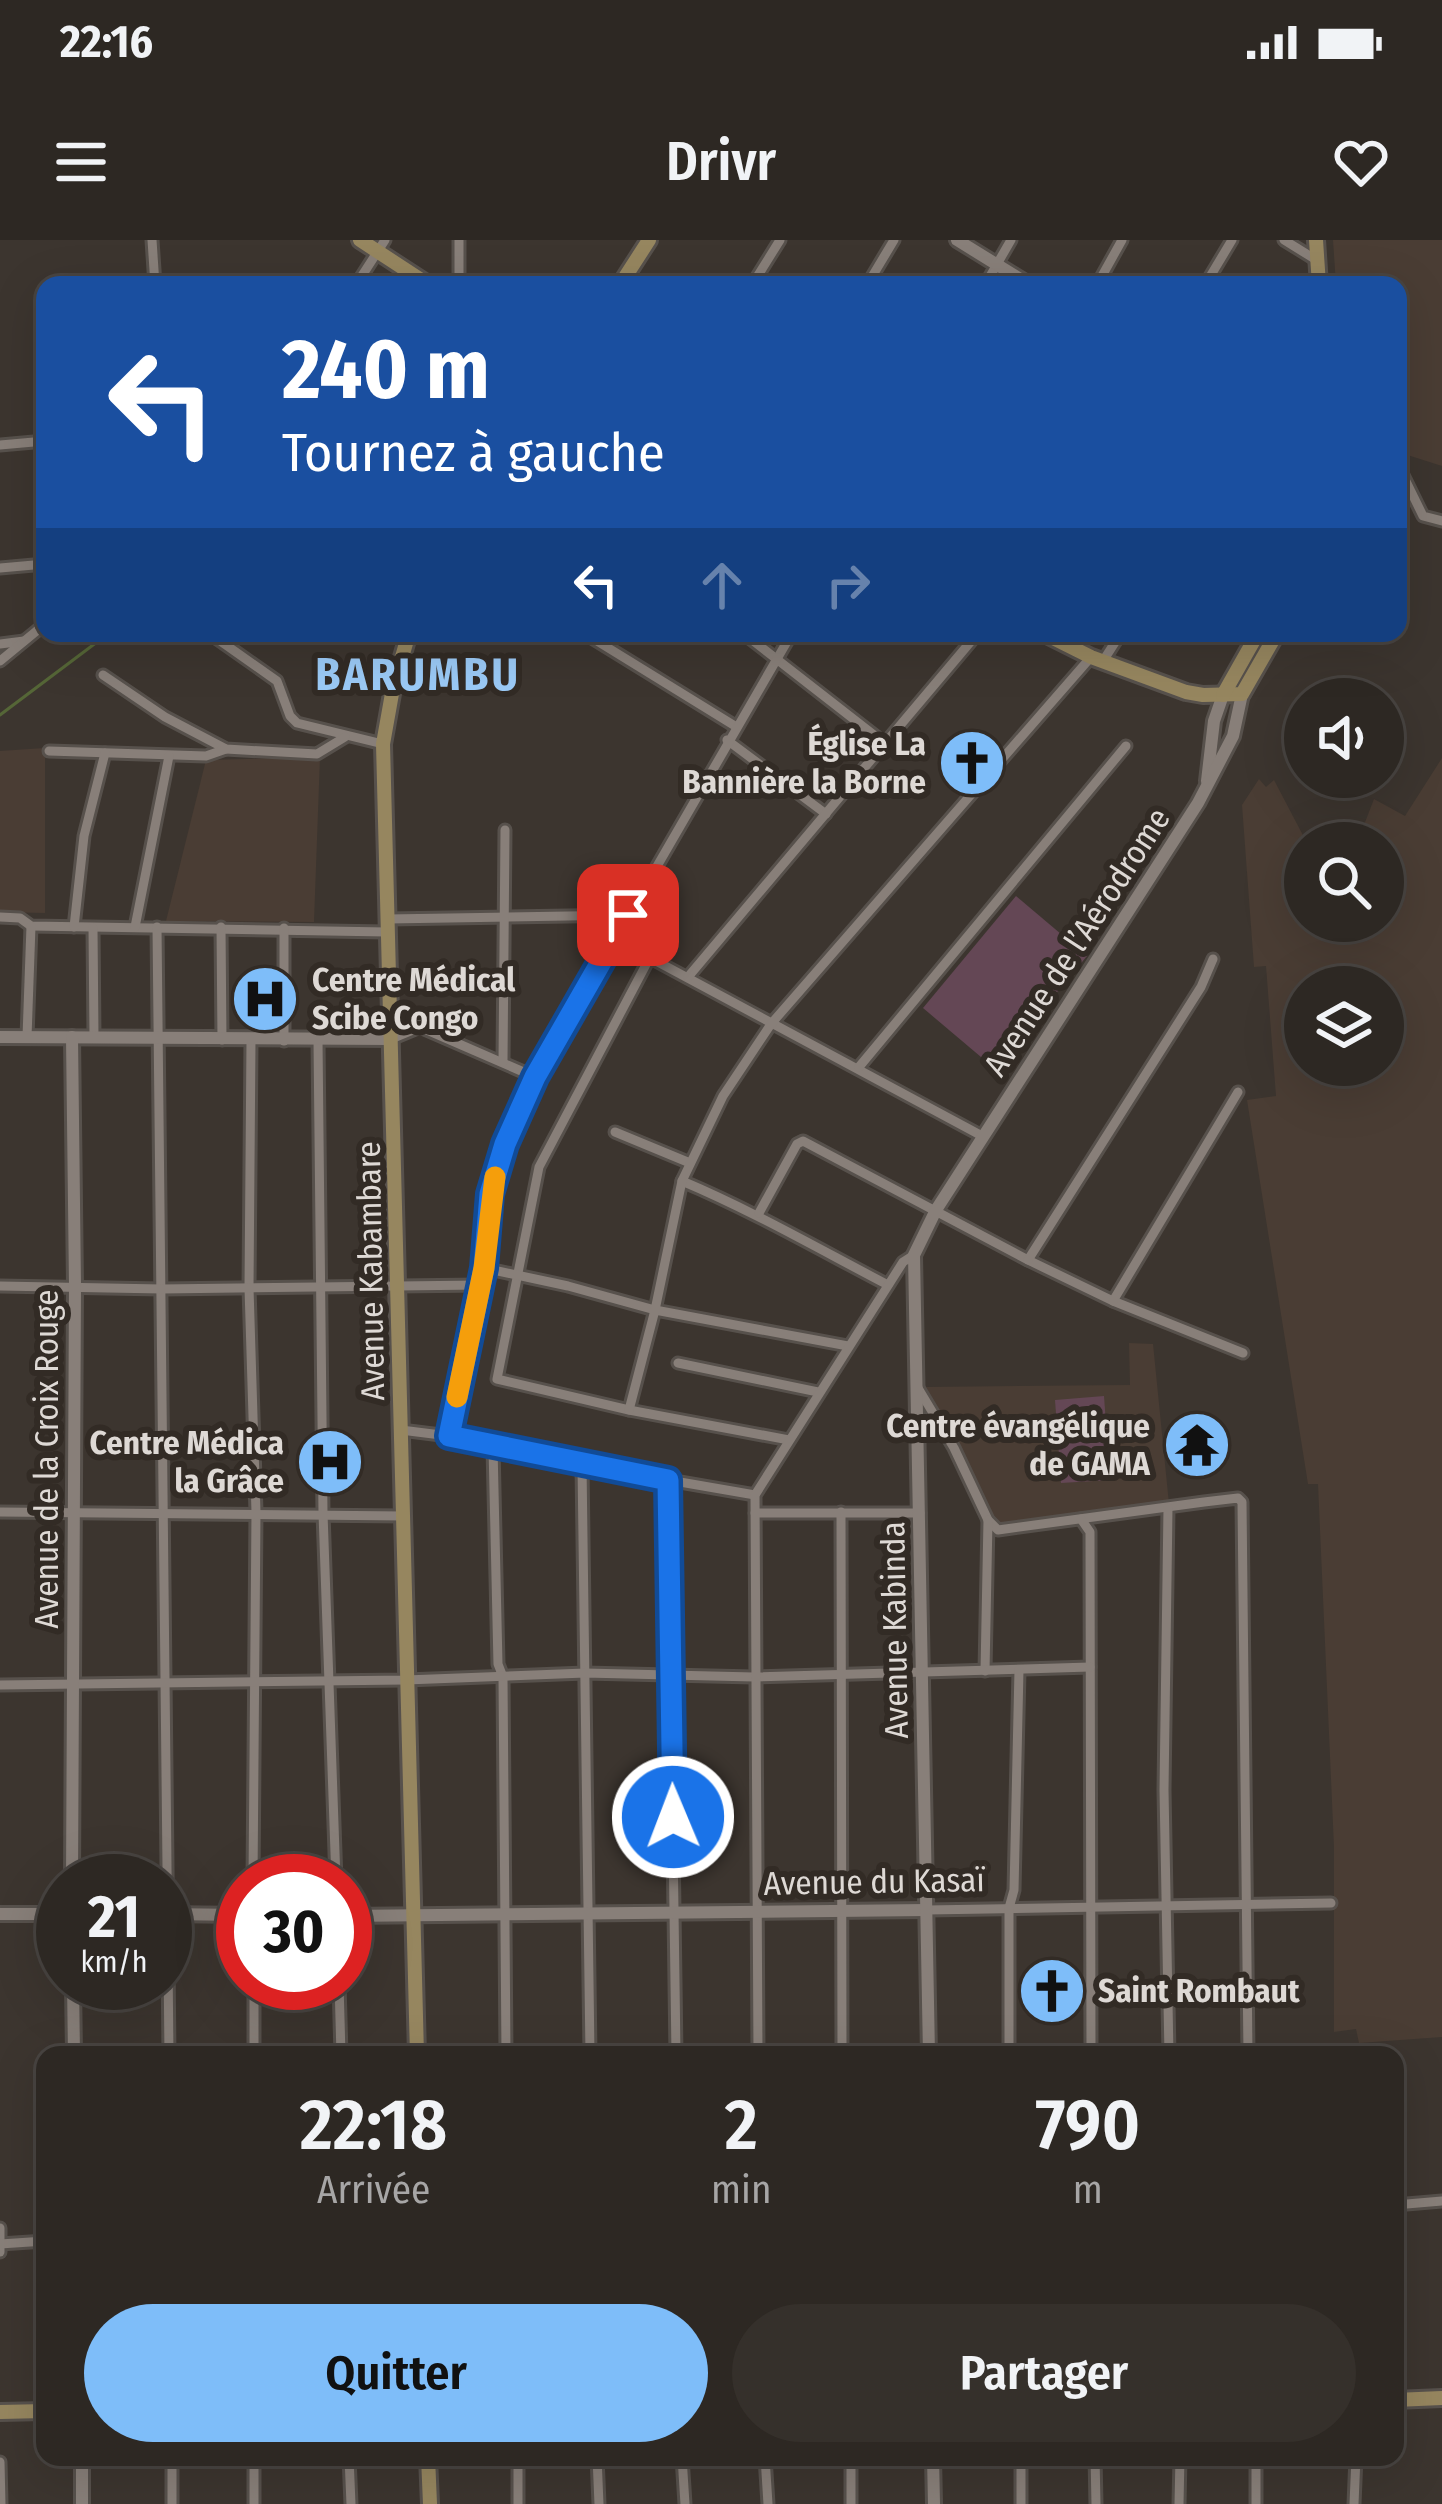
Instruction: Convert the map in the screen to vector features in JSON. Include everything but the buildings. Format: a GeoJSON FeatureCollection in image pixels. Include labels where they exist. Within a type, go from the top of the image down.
{"type":"FeatureCollection","features":[{"type":"Feature","properties":{"kind":"main road"},"geometry":{"type":"LineString","coordinates":[[359,240],[381,246],[418,276]]}},
{"type":"Feature","properties":{"kind":"main road"},"geometry":{"type":"LineString","coordinates":[[626,276],[649,240]]}},
{"type":"Feature","properties":{"kind":"main road"},"geometry":{"type":"LineString","coordinates":[[1316,240],[1319,276]]}},
{"type":"Feature","properties":{"kind":"main road","name":"Avenue Kabambare"},"geometry":{"type":"LineString","coordinates":[[406,642],[383,744],[417,2046]]}},
{"type":"Feature","properties":{"kind":"main road"},"geometry":{"type":"LineString","coordinates":[[1062,642],[1186,692],[1242,694]]}},
{"type":"Feature","properties":{"kind":"main road"},"geometry":{"type":"LineString","coordinates":[[1223,695],[1253,642]]}},
{"type":"Feature","properties":{"kind":"main road","name":"Avenue de l’Aérodrome"},"geometry":{"type":"LineString","coordinates":[[1242,694],[1272,642]]}},
{"type":"Feature","properties":{"kind":"main road"},"geometry":{"type":"LineString","coordinates":[[1404,2400],[1442,2398]]}},
{"type":"Feature","properties":{"kind":"main road"},"geometry":{"type":"LineString","coordinates":[[0,2412],[36,2411]]}},
{"type":"Feature","properties":{"kind":"main road"},"geometry":{"type":"LineString","coordinates":[[428,2466],[430,2504]]}},
{"type":"Feature","properties":{"kind":"street"},"geometry":{"type":"LineString","coordinates":[[152,240],[154,276]]}},
{"type":"Feature","properties":{"kind":"street"},"geometry":{"type":"LineString","coordinates":[[459,240],[459,276]]}},
{"type":"Feature","properties":{"kind":"street"},"geometry":{"type":"LineString","coordinates":[[758,276],[780,240]]}},
{"type":"Feature","properties":{"kind":"street"},"geometry":{"type":"LineString","coordinates":[[872,276],[894,240]]}},
{"type":"Feature","properties":{"kind":"street"},"geometry":{"type":"LineString","coordinates":[[958,240],[1016,276]]}},
{"type":"Feature","properties":{"kind":"street"},"geometry":{"type":"LineString","coordinates":[[991,276],[1010,240]]}},
{"type":"Feature","properties":{"kind":"street"},"geometry":{"type":"LineString","coordinates":[[1102,276],[1122,240]]}},
{"type":"Feature","properties":{"kind":"street"},"geometry":{"type":"LineString","coordinates":[[1210,276],[1232,240]]}},
{"type":"Feature","properties":{"kind":"street"},"geometry":{"type":"LineString","coordinates":[[1283,240],[1318,261]]}},
{"type":"Feature","properties":{"kind":"street"},"geometry":{"type":"LineString","coordinates":[[362,276],[381,246]]}},
{"type":"Feature","properties":{"kind":"street"},"geometry":{"type":"LineString","coordinates":[[0,445],[36,442]]}},
{"type":"Feature","properties":{"kind":"street"},"geometry":{"type":"LineString","coordinates":[[1407,483],[1423,516],[1442,521]]}},
{"type":"Feature","properties":{"kind":"street"},"geometry":{"type":"LineString","coordinates":[[0,568],[36,565]]}},
{"type":"Feature","properties":{"kind":"street"},"geometry":{"type":"LineString","coordinates":[[0,662],[36,632]]}},
{"type":"Feature","properties":{"kind":"street"},"geometry":{"type":"LineString","coordinates":[[0,644],[25,641]]}},
{"type":"Feature","properties":{"kind":"street"},"geometry":{"type":"LineString","coordinates":[[222,642],[277,681],[297,723],[383,744]]}},
{"type":"Feature","properties":{"kind":"street"},"geometry":{"type":"LineString","coordinates":[[599,642],[734,726]]}},
{"type":"Feature","properties":{"kind":"street"},"geometry":{"type":"LineString","coordinates":[[756,642],[883,742]]}},
{"type":"Feature","properties":{"kind":"street"},"geometry":{"type":"LineString","coordinates":[[449,1436],[484,1268],[490,1194],[505,1144],[535,1077],[786,642]]}},
{"type":"Feature","properties":{"kind":"street"},"geometry":{"type":"LineString","coordinates":[[688,977],[970,642]]}},
{"type":"Feature","properties":{"kind":"street"},"geometry":{"type":"LineString","coordinates":[[629,1410],[682,1181],[723,1096],[771,1024],[1112,642]]}},
{"type":"Feature","properties":{"kind":"street"},"geometry":{"type":"LineString","coordinates":[[103,675],[165,717],[226,749]]}},
{"type":"Feature","properties":{"kind":"street","name":"Avenue de l’Aérodrome"},"geometry":{"type":"LineString","coordinates":[[936,1210],[1207,788],[1233,736],[1242,694]]}},
{"type":"Feature","properties":{"kind":"street"},"geometry":{"type":"LineString","coordinates":[[1207,788],[1214,721],[1223,695]]}},
{"type":"Feature","properties":{"kind":"street"},"geometry":{"type":"LineString","coordinates":[[49,751],[206,756],[226,749],[317,754],[345,737]]}},
{"type":"Feature","properties":{"kind":"street"},"geometry":{"type":"LineString","coordinates":[[727,740],[826,814]]}},
{"type":"Feature","properties":{"kind":"street"},"geometry":{"type":"LineString","coordinates":[[859,1067],[1126,746]]}},
{"type":"Feature","properties":{"kind":"street"},"geometry":{"type":"LineString","coordinates":[[74,927],[84,836],[105,753]]}},
{"type":"Feature","properties":{"kind":"street"},"geometry":{"type":"LineString","coordinates":[[135,927],[169,756]]}},
{"type":"Feature","properties":{"kind":"street"},"geometry":{"type":"LineString","coordinates":[[503,1062],[506,830]]}},
{"type":"Feature","properties":{"kind":"street"},"geometry":{"type":"LineString","coordinates":[[0,917],[20,918],[31,926],[284,928],[628,915]]}},
{"type":"Feature","properties":{"kind":"street"},"geometry":{"type":"LineString","coordinates":[[28,1037],[31,926]]}},
{"type":"Feature","properties":{"kind":"street"},"geometry":{"type":"LineString","coordinates":[[221,927],[222,1040]]}},
{"type":"Feature","properties":{"kind":"street"},"geometry":{"type":"LineString","coordinates":[[93,928],[94,1037]]}},
{"type":"Feature","properties":{"kind":"street"},"geometry":{"type":"LineString","coordinates":[[157,928],[165,1854]]}},
{"type":"Feature","properties":{"kind":"street"},"geometry":{"type":"LineString","coordinates":[[284,928],[284,1041]]}},
{"type":"Feature","properties":{"kind":"street"},"geometry":{"type":"LineString","coordinates":[[615,939],[984,1136]]}},
{"type":"Feature","properties":{"kind":"street"},"geometry":{"type":"LineString","coordinates":[[650,957],[544,1151],[496,1376],[500,1381],[629,1410],[789,1440]]}},
{"type":"Feature","properties":{"kind":"street"},"geometry":{"type":"LineString","coordinates":[[1028,1260],[1201,987],[1213,959]]}},
{"type":"Feature","properties":{"kind":"street"},"geometry":{"type":"LineString","coordinates":[[0,1037],[391,1039],[420,1027],[535,1077]]}},
{"type":"Feature","properties":{"kind":"street","name":"Avenue de la Croix Rouge"},"geometry":{"type":"LineString","coordinates":[[72,1037],[72,1854]]}},
{"type":"Feature","properties":{"kind":"street"},"geometry":{"type":"LineString","coordinates":[[251,1040],[249,1288],[256,1512],[253,1854]]}},
{"type":"Feature","properties":{"kind":"street"},"geometry":{"type":"LineString","coordinates":[[318,1040],[322,1513],[335,1854]]}},
{"type":"Feature","properties":{"kind":"street"},"geometry":{"type":"LineString","coordinates":[[1113,1300],[1238,1092]]}},
{"type":"Feature","properties":{"kind":"street"},"geometry":{"type":"LineString","coordinates":[[615,1132],[690,1163]]}},
{"type":"Feature","properties":{"kind":"street"},"geometry":{"type":"LineString","coordinates":[[759,1213],[803,1141],[1028,1260],[1243,1353]]}},
{"type":"Feature","properties":{"kind":"street"},"geometry":{"type":"LineString","coordinates":[[682,1181],[759,1213],[789,1235],[888,1285]]}},
{"type":"Feature","properties":{"kind":"street","name":"Avenue Kabinda"},"geometry":{"type":"LineString","coordinates":[[929,2046],[914,1255],[936,1210]]}},
{"type":"Feature","properties":{"kind":"street"},"geometry":{"type":"LineString","coordinates":[[758,2046],[755,1495],[903,1262],[914,1255]]}},
{"type":"Feature","properties":{"kind":"street"},"geometry":{"type":"LineString","coordinates":[[484,1268],[655,1310],[848,1346]]}},
{"type":"Feature","properties":{"kind":"street"},"geometry":{"type":"LineString","coordinates":[[0,1286],[480,1285]]}},
{"type":"Feature","properties":{"kind":"street"},"geometry":{"type":"LineString","coordinates":[[679,1363],[818,1392]]}},
{"type":"Feature","properties":{"kind":"street"},"geometry":{"type":"LineString","coordinates":[[918,1388],[954,1448],[988,1520],[998,1530],[1238,1498],[1242,1502],[1247,2046]]}},
{"type":"Feature","properties":{"kind":"street"},"geometry":{"type":"LineString","coordinates":[[401,1430],[755,1495]]}},
{"type":"Feature","properties":{"kind":"street"},"geometry":{"type":"LineString","coordinates":[[493,1447],[498,1664],[503,1677],[506,2046]]}},
{"type":"Feature","properties":{"kind":"street"},"geometry":{"type":"LineString","coordinates":[[582,1465],[590,2046]]}},
{"type":"Feature","properties":{"kind":"street"},"geometry":{"type":"LineString","coordinates":[[668,1480],[676,2046]]}},
{"type":"Feature","properties":{"kind":"street"},"geometry":{"type":"LineString","coordinates":[[1168,1508],[1164,1790],[1169,2046]]}},
{"type":"Feature","properties":{"kind":"street"},"geometry":{"type":"LineString","coordinates":[[0,1512],[404,1516]]}},
{"type":"Feature","properties":{"kind":"street"},"geometry":{"type":"LineString","coordinates":[[841,1512],[842,2046]]}},
{"type":"Feature","properties":{"kind":"street"},"geometry":{"type":"LineString","coordinates":[[754,1513],[920,1513]]}},
{"type":"Feature","properties":{"kind":"street"},"geometry":{"type":"LineString","coordinates":[[1082,1519],[1090,1532],[1091,2046]]}},
{"type":"Feature","properties":{"kind":"street"},"geometry":{"type":"LineString","coordinates":[[985,1670],[988,1520]]}},
{"type":"Feature","properties":{"kind":"street"},"geometry":{"type":"LineString","coordinates":[[0,1685],[585,1673],[754,1677],[1090,1667]]}},
{"type":"Feature","properties":{"kind":"street"},"geometry":{"type":"LineString","coordinates":[[1009,2046],[1009,1908],[1014,1890],[1019,1670]]}},
{"type":"Feature","properties":{"kind":"street","name":"Avenue du Kasaï"},"geometry":{"type":"LineString","coordinates":[[372,1915],[1331,1903]]}},
{"type":"Feature","properties":{"kind":"street"},"geometry":{"type":"LineString","coordinates":[[0,1914],[36,1914]]}},
{"type":"Feature","properties":{"kind":"street"},"geometry":{"type":"LineString","coordinates":[[73,2010],[74,2046]]}},
{"type":"Feature","properties":{"kind":"street"},"geometry":{"type":"LineString","coordinates":[[168,2010],[169,2046]]}},
{"type":"Feature","properties":{"kind":"street"},"geometry":{"type":"LineString","coordinates":[[254,2010],[254,2046]]}},
{"type":"Feature","properties":{"kind":"street"},"geometry":{"type":"LineString","coordinates":[[340,2010],[341,2046]]}},
{"type":"Feature","properties":{"kind":"street"},"geometry":{"type":"LineString","coordinates":[[1404,2203],[1442,2201]]}},
{"type":"Feature","properties":{"kind":"street"},"geometry":{"type":"LineString","coordinates":[[0,2228],[0,2246],[36,2242]]}},
{"type":"Feature","properties":{"kind":"street"},"geometry":{"type":"LineString","coordinates":[[0,2462],[1,2504]]}},
{"type":"Feature","properties":{"kind":"street"},"geometry":{"type":"LineString","coordinates":[[82,2466],[82,2504]]}},
{"type":"Feature","properties":{"kind":"street"},"geometry":{"type":"LineString","coordinates":[[172,2466],[172,2504]]}},
{"type":"Feature","properties":{"kind":"street"},"geometry":{"type":"LineString","coordinates":[[254,2466],[254,2504]]}},
{"type":"Feature","properties":{"kind":"street"},"geometry":{"type":"LineString","coordinates":[[349,2466],[351,2504]]}},
{"type":"Feature","properties":{"kind":"street"},"geometry":{"type":"LineString","coordinates":[[518,2466],[518,2504]]}},
{"type":"Feature","properties":{"kind":"street"},"geometry":{"type":"LineString","coordinates":[[597,2466],[598,2504]]}},
{"type":"Feature","properties":{"kind":"street"},"geometry":{"type":"LineString","coordinates":[[683,2466],[685,2504]]}},
{"type":"Feature","properties":{"kind":"street"},"geometry":{"type":"LineString","coordinates":[[766,2466],[768,2504]]}},
{"type":"Feature","properties":{"kind":"street"},"geometry":{"type":"LineString","coordinates":[[850,2466],[851,2504]]}},
{"type":"Feature","properties":{"kind":"street"},"geometry":{"type":"LineString","coordinates":[[933,2466],[934,2504]]}},
{"type":"Feature","properties":{"kind":"street"},"geometry":{"type":"LineString","coordinates":[[1021,2466],[1021,2504]]}},
{"type":"Feature","properties":{"kind":"street"},"geometry":{"type":"LineString","coordinates":[[1095,2466],[1096,2504]]}},
{"type":"Feature","properties":{"kind":"street"},"geometry":{"type":"LineString","coordinates":[[1179,2504],[1180,2466]]}},
{"type":"Feature","properties":{"kind":"street"},"geometry":{"type":"LineString","coordinates":[[1256,2466],[1256,2504]]}},
{"type":"Feature","properties":{"kind":"street"},"geometry":{"type":"LineString","coordinates":[[1354,2504],[1356,2466]]}},
{"type":"Feature","properties":{"kind":"shaded area"},"geometry":{"type":"Polygon","coordinates":[[[1333,240],[1442,240],[1442,466],[1407,455],[1407,276],[1335,276],[1333,240]]]}},
{"type":"Feature","properties":{"kind":"shaded area"},"geometry":{"type":"Polygon","coordinates":[[[45,748],[45,913],[0,912],[0,751],[45,748]]]}},
{"type":"Feature","properties":{"kind":"shaded area"},"geometry":{"type":"Polygon","coordinates":[[[320,757],[314,922],[166,921],[206,760],[320,757]]]}},
{"type":"Feature","properties":{"kind":"shaded area"},"geometry":{"type":"Polygon","coordinates":[[[1442,758],[1442,2037],[1359,2043],[1356,2029],[1334,2032],[1334,1847],[1318,1484],[1308,1484],[1247,1100],[1276,1096],[1266,966],[1254,967],[1242,805],[1259,779],[1266,787],[1274,780],[1296,822],[1284,822],[1284,942],[1404,942],[1404,822],[1365,822],[1374,799],[1405,816],[1442,758]]]}},
{"type":"Feature","properties":{"kind":"shaded area"},"geometry":{"type":"Polygon","coordinates":[[[1016,896],[1087,956],[994,1068],[923,1008],[1016,896]]]}},
{"type":"Feature","properties":{"kind":"shaded area"},"geometry":{"type":"Polygon","coordinates":[[[1129,1343],[1153,1344],[1169,1504],[1003,1527],[991,1521],[926,1387],[1130,1385],[1129,1343]]]}},
{"type":"Feature","properties":{"kind":"shaded area"},"geometry":{"type":"Polygon","coordinates":[[[1104,1396],[1110,1480],[1061,1483],[1055,1400],[1104,1396]]]}},
{"type":"Feature","properties":{"kind":"waterway"},"geometry":{"type":"LineString","coordinates":[[0,715],[97,642]]}},
{"type":"Feature","properties":{"kind":"slow traffic"},"geometry":{"type":"LineString","coordinates":[[457,1397],[484,1268],[495,1177]]}},
{"type":"Feature","properties":{"kind":"place","name":"Église La Bannière la Borne"},"geometry":{"type":"Point","coordinates":[972,763]}},
{"type":"Feature","properties":{"kind":"place","name":"Centre Médical Scibe Congo"},"geometry":{"type":"Point","coordinates":[265,999]}},
{"type":"Feature","properties":{"kind":"place","name":"Centre évangélique de GAMA"},"geometry":{"type":"Point","coordinates":[1197,1445]}},
{"type":"Feature","properties":{"kind":"place","name":"Centre Médica la Grâce"},"geometry":{"type":"Point","coordinates":[330,1462]}},
{"type":"Feature","properties":{"kind":"place","name":"Saint Rombaut"},"geometry":{"type":"Point","coordinates":[1052,1991]}},
{"type":"Feature","properties":{"kind":"district","name":"BARUMBU"},"geometry":{"type":"Point","coordinates":[418,675]}},
{"type":"Feature","properties":{"kind":"route"},"geometry":{"type":"LineString","coordinates":[[628,915],[535,1077],[505,1144],[490,1194],[484,1268],[449,1436],[668,1480],[673,1817]]}}]}
